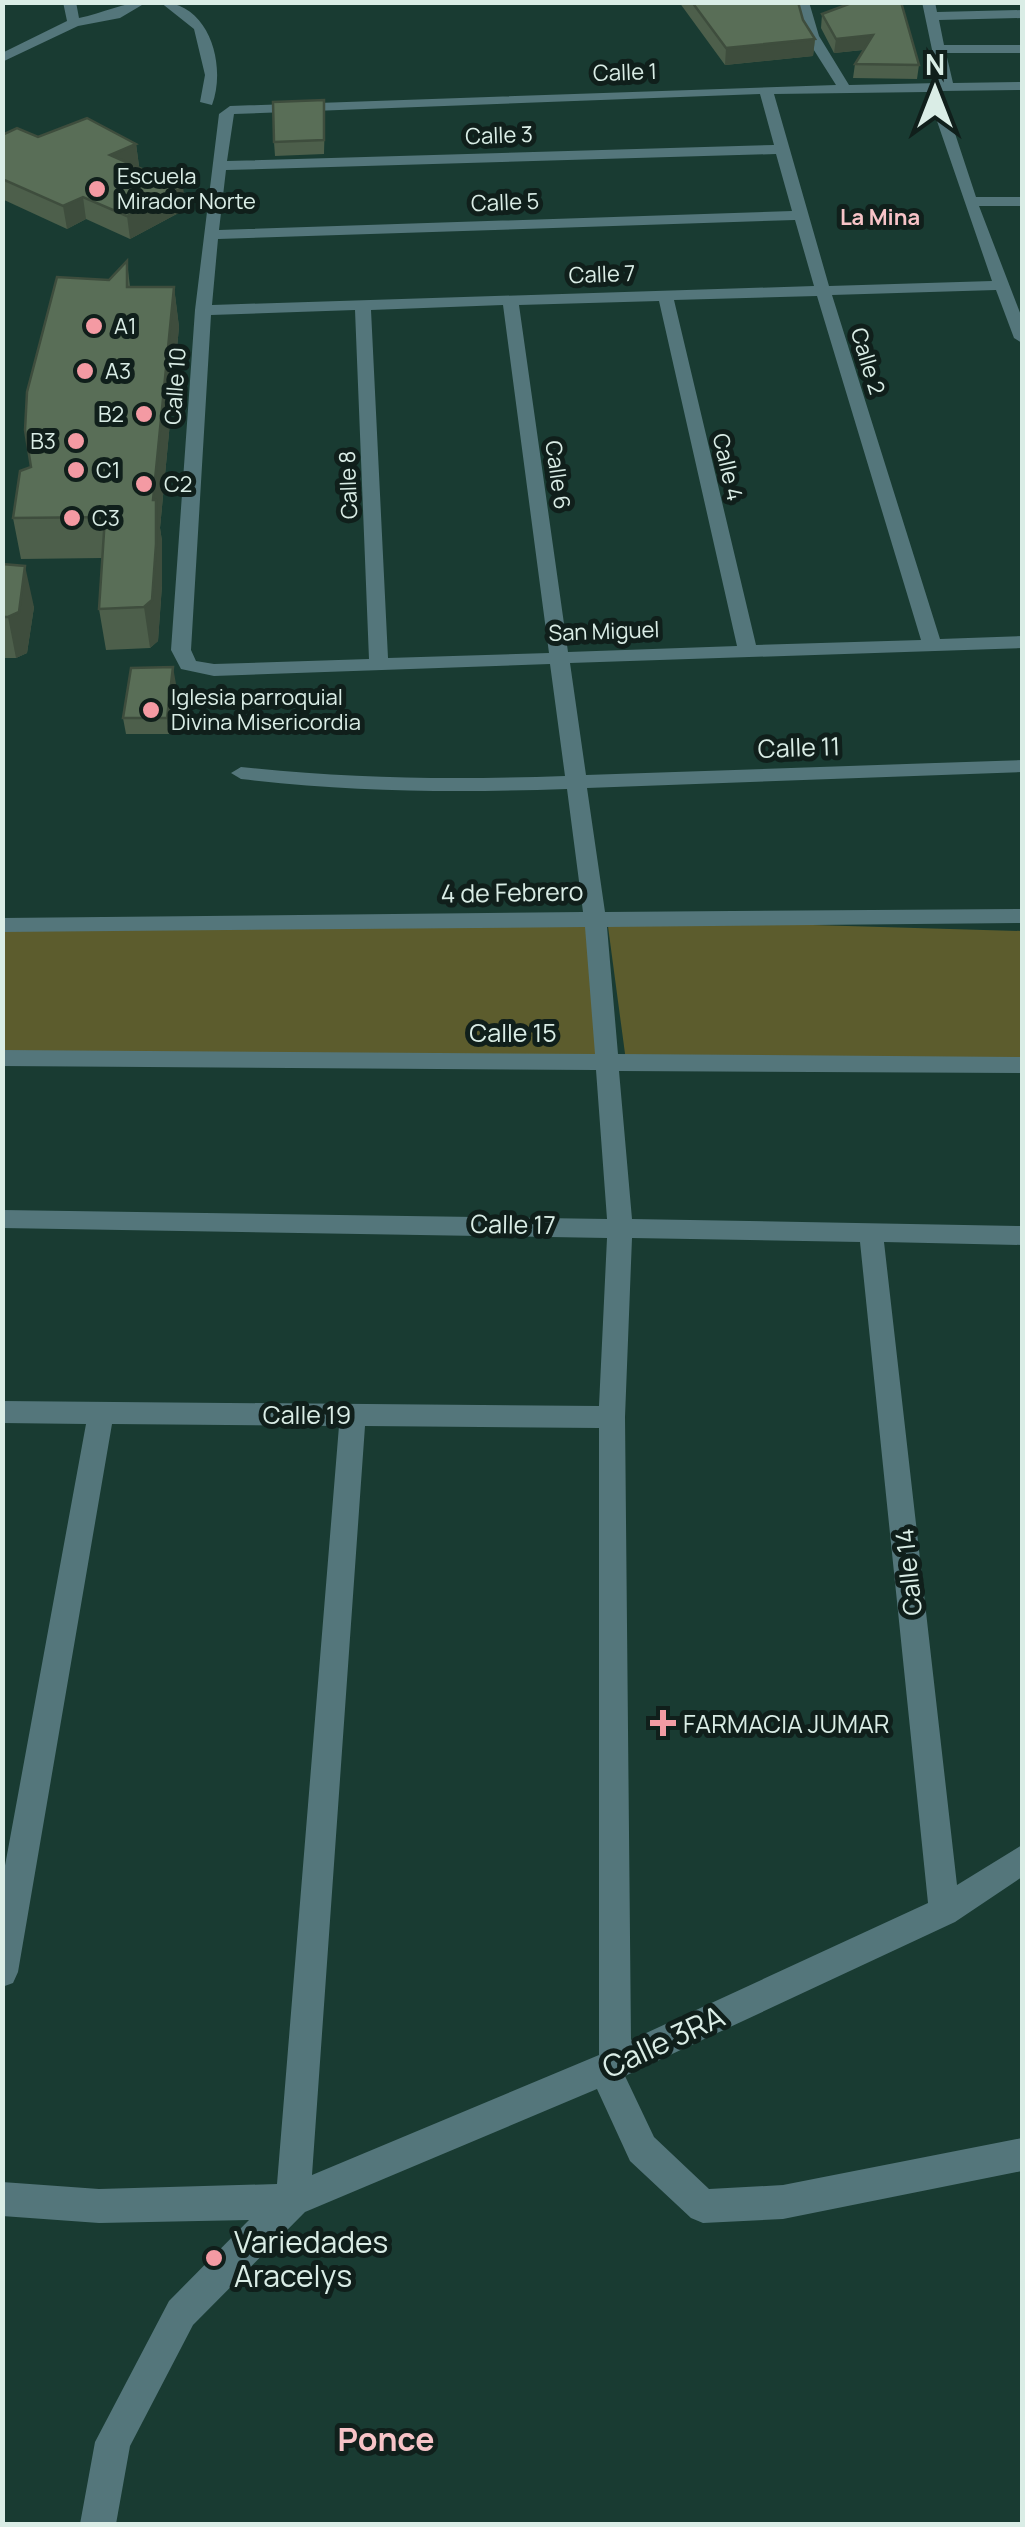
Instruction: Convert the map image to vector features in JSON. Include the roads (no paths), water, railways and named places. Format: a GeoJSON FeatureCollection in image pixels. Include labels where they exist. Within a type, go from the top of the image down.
{"type":"FeatureCollection","features":[{"type":"Feature","properties":{"kind":"street"},"geometry":{"type":"LineString","coordinates":[[70,2],[74,23]]}},
{"type":"Feature","properties":{"kind":"street"},"geometry":{"type":"LineString","coordinates":[[2,58],[74,23],[116,14],[141,2]]}},
{"type":"Feature","properties":{"kind":"street"},"geometry":{"type":"LineString","coordinates":[[166,2],[200,28],[212,75],[208,102]]}},
{"type":"Feature","properties":{"kind":"street"},"geometry":{"type":"LineString","coordinates":[[802,2],[812,36],[844,87]]}},
{"type":"Feature","properties":{"kind":"street"},"geometry":{"type":"LineString","coordinates":[[1022,14],[930,9],[939,49],[939,85],[970,202],[1002,284],[1016,302],[1022,338]]}},
{"type":"Feature","properties":{"kind":"street"},"geometry":{"type":"LineString","coordinates":[[939,49],[1022,48]]}},
{"type":"Feature","properties":{"kind":"street","name":"Calle 1"},"geometry":{"type":"LineString","coordinates":[[230,110],[844,87],[1022,86]]}},
{"type":"Feature","properties":{"kind":"street","name":"Calle 2"},"geometry":{"type":"LineString","coordinates":[[766,90],[822,289],[932,645]]}},
{"type":"Feature","properties":{"kind":"street","name":"Calle 10"},"geometry":{"type":"LineString","coordinates":[[188,665],[180,650],[203,310],[218,166],[226,114],[230,110]]}},
{"type":"Feature","properties":{"kind":"street","name":"Calle 3"},"geometry":{"type":"LineString","coordinates":[[218,166],[782,149]]}},
{"type":"Feature","properties":{"kind":"street"},"geometry":{"type":"LineString","coordinates":[[970,202],[1022,201]]}},
{"type":"Feature","properties":{"kind":"street","name":"Calle 5"},"geometry":{"type":"LineString","coordinates":[[211,234],[801,215]]}},
{"type":"Feature","properties":{"kind":"street","name":"Calle 7"},"geometry":{"type":"LineString","coordinates":[[203,310],[1002,284]]}},
{"type":"Feature","properties":{"kind":"street","name":"Calle 4"},"geometry":{"type":"LineString","coordinates":[[664,294],[748,651]]}},
{"type":"Feature","properties":{"kind":"street","name":"Calle 6"},"geometry":{"type":"LineString","coordinates":[[510,299],[595,919],[620,1226],[612,1417],[610,2066]]}},
{"type":"Feature","properties":{"kind":"street","name":"Calle 8"},"geometry":{"type":"LineString","coordinates":[[363,305],[380,664]]}},
{"type":"Feature","properties":{"kind":"street","name":"San Miguel"},"geometry":{"type":"LineString","coordinates":[[188,665],[214,670],[1022,642]]}},
{"type":"Feature","properties":{"kind":"street","name":"Calle 11"},"geometry":{"type":"LineString","coordinates":[[241,773],[344,784],[424,787],[1022,766]]}},
{"type":"Feature","properties":{"kind":"street","name":"4 de Febrero"},"geometry":{"type":"LineString","coordinates":[[2,925],[1022,916]]}},
{"type":"Feature","properties":{"kind":"street","name":"Calle 15"},"geometry":{"type":"LineString","coordinates":[[2,1058],[1022,1065]]}},
{"type":"Feature","properties":{"kind":"street","name":"Calle 17"},"geometry":{"type":"LineString","coordinates":[[2,1218],[1022,1235]]}},
{"type":"Feature","properties":{"kind":"street","name":"Calle 14"},"geometry":{"type":"LineString","coordinates":[[871,1233],[944,1911]]}},
{"type":"Feature","properties":{"kind":"street","name":"Calle 19"},"geometry":{"type":"LineString","coordinates":[[2,1412],[612,1417]]}},
{"type":"Feature","properties":{"kind":"street"},"geometry":{"type":"LineString","coordinates":[[2,1972],[101,1413]]}},
{"type":"Feature","properties":{"kind":"street"},"geometry":{"type":"LineString","coordinates":[[98,2524],[113,2442],[180,2314],[293,2200],[354,1414]]}},
{"type":"Feature","properties":{"kind":"street","name":"Calle 3RA"},"geometry":{"type":"LineString","coordinates":[[293,2200],[610,2066],[944,1911],[1022,1860]]}},
{"type":"Feature","properties":{"kind":"street"},"geometry":{"type":"LineString","coordinates":[[610,2066],[642,2149],[703,2206],[783,2202],[1022,2155]]}},
{"type":"Feature","properties":{"kind":"street"},"geometry":{"type":"LineString","coordinates":[[2,2198],[99,2206],[293,2200]]}},
{"type":"Feature","properties":{"kind":"place","name":"Escuela Mirador Norte"},"geometry":{"type":"Point","coordinates":[97,189]}},
{"type":"Feature","properties":{"kind":"place","name":"A1"},"geometry":{"type":"Point","coordinates":[94,326]}},
{"type":"Feature","properties":{"kind":"place","name":"A3"},"geometry":{"type":"Point","coordinates":[85,371]}},
{"type":"Feature","properties":{"kind":"place","name":"B2"},"geometry":{"type":"Point","coordinates":[144,414]}},
{"type":"Feature","properties":{"kind":"place","name":"B3"},"geometry":{"type":"Point","coordinates":[76,441]}},
{"type":"Feature","properties":{"kind":"place","name":"C1"},"geometry":{"type":"Point","coordinates":[76,470]}},
{"type":"Feature","properties":{"kind":"place","name":"C2"},"geometry":{"type":"Point","coordinates":[144,484]}},
{"type":"Feature","properties":{"kind":"place","name":"C3"},"geometry":{"type":"Point","coordinates":[72,518]}},
{"type":"Feature","properties":{"kind":"place","name":"Iglesia parroquial Divina Misericordia"},"geometry":{"type":"Point","coordinates":[151,710]}},
{"type":"Feature","properties":{"kind":"place","name":"FARMACIA JUMAR"},"geometry":{"type":"Point","coordinates":[663,1723]}},
{"type":"Feature","properties":{"kind":"place","name":"Variedades Aracelys"},"geometry":{"type":"Point","coordinates":[214,2258]}},
{"type":"Feature","properties":{"kind":"district","name":"La Mina"},"geometry":{"type":"Point","coordinates":[880,217]}},
{"type":"Feature","properties":{"kind":"district","name":"Ponce"},"geometry":{"type":"Point","coordinates":[386,2439]}}]}
